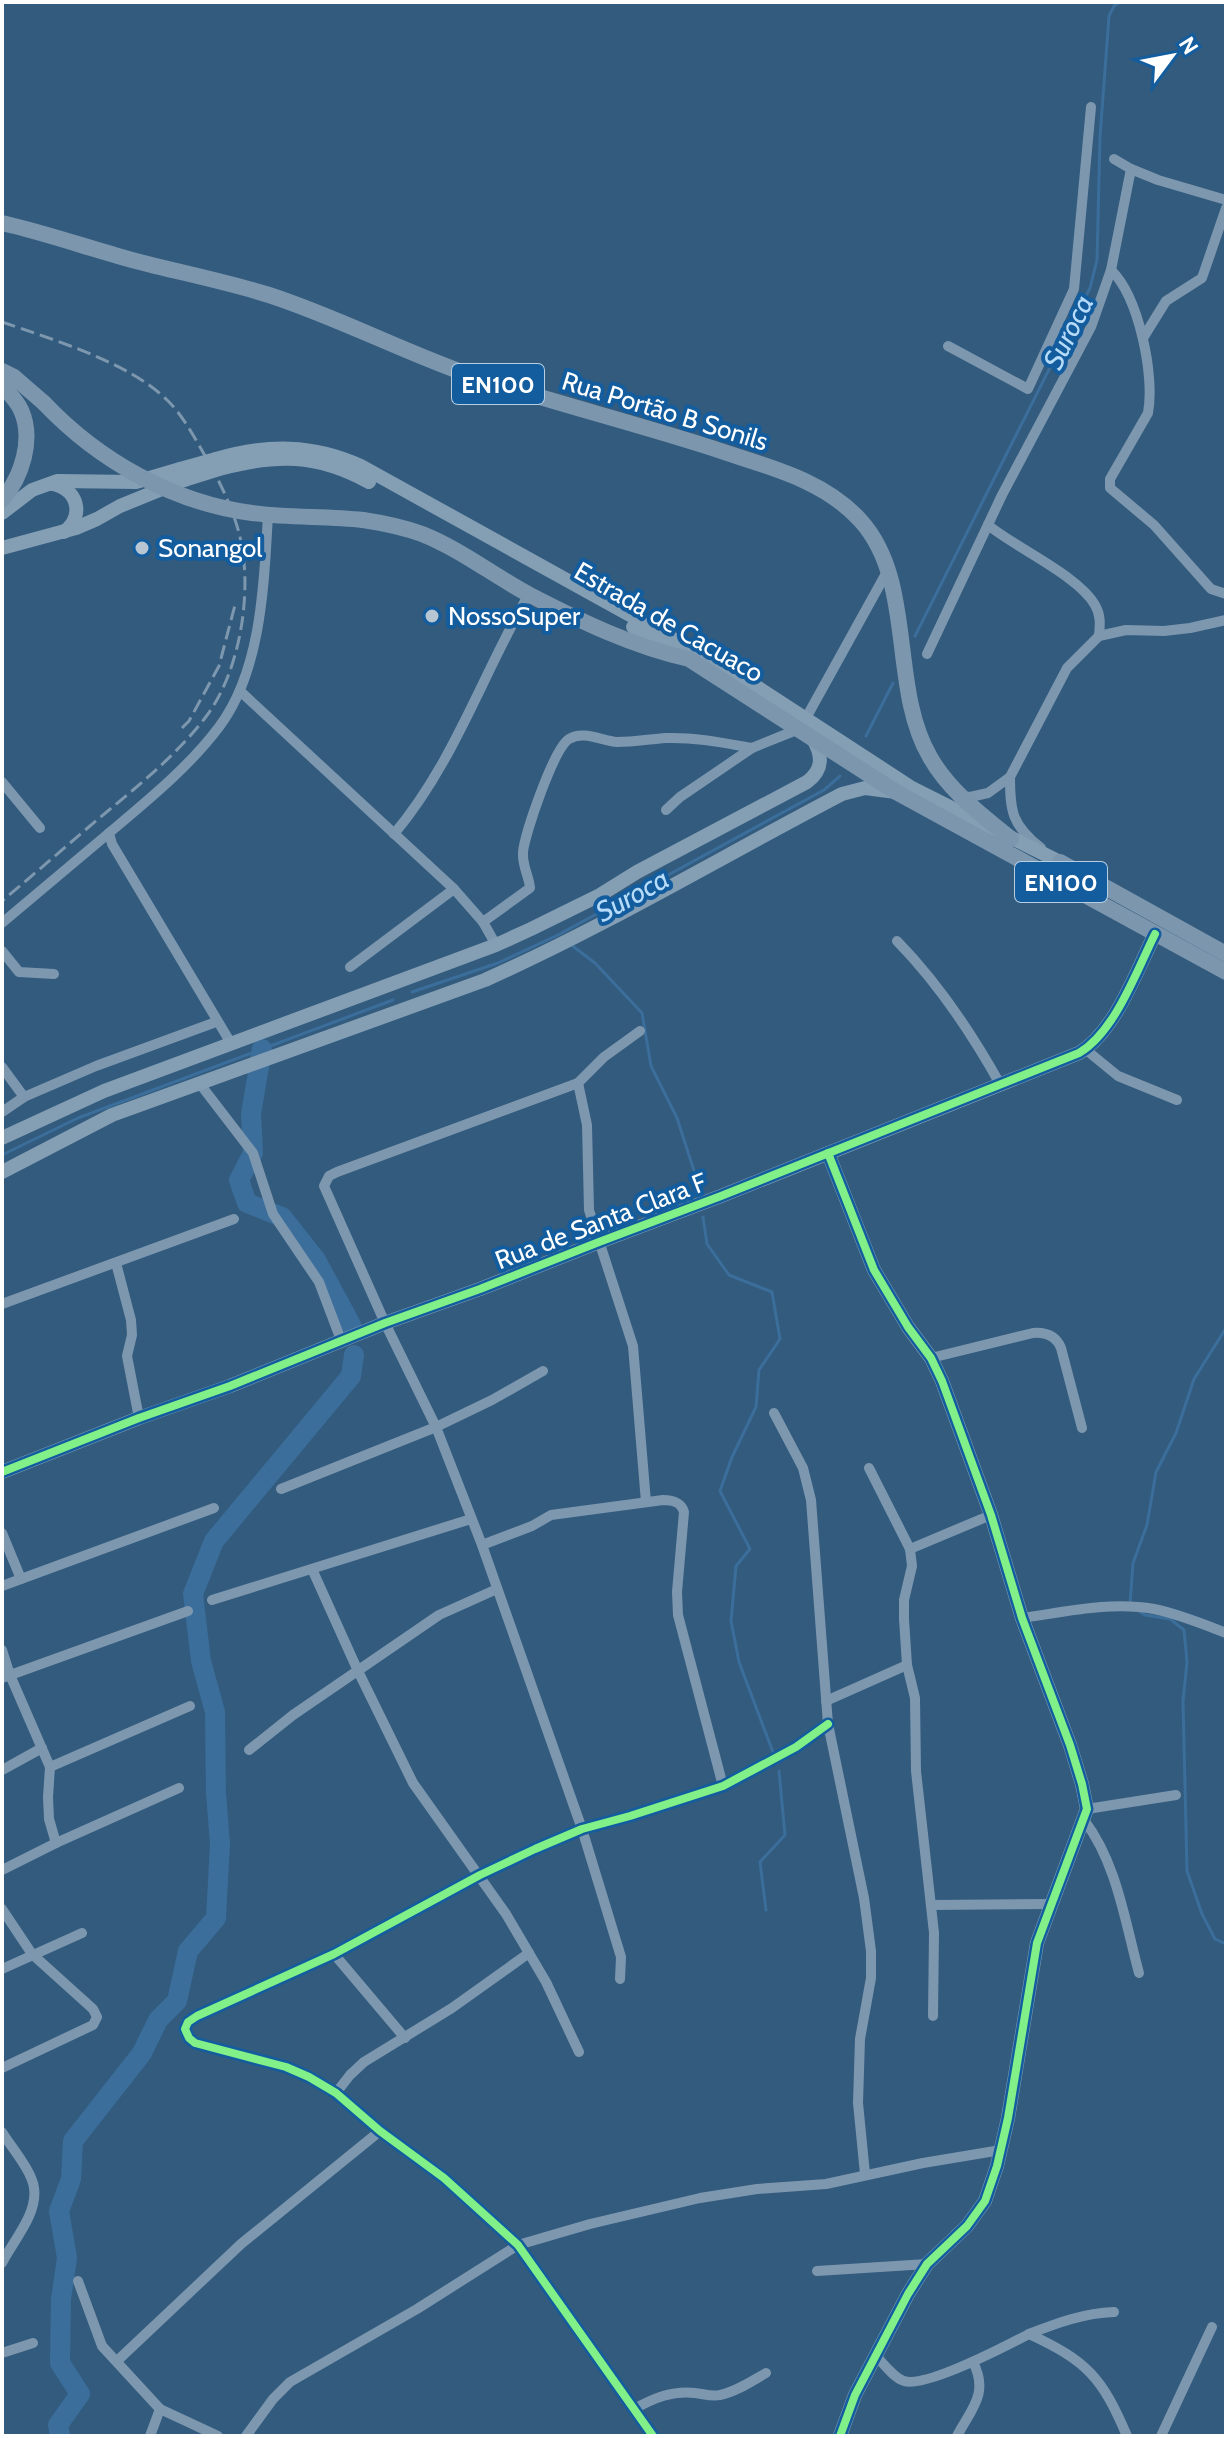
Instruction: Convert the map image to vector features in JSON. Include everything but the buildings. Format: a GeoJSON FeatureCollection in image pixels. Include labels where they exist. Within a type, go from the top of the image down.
{"type":"FeatureCollection","features":[{"type":"Feature","properties":{"kind":"main road","name":"Rua Portão B Sonils"},"geometry":{"type":"LineString","coordinates":[[2,223],[268,295],[353,326],[464,373],[667,434],[789,474],[821,488],[851,510],[875,539],[888,570],[911,707]]}},
{"type":"Feature","properties":{"kind":"main road","name":"EN100"},"geometry":{"type":"LineString","coordinates":[[2,371],[14,377],[84,440],[131,472],[185,496],[218,507],[268,515],[363,520],[399,526],[425,535],[529,594],[657,652],[689,659]]}},
{"type":"Feature","properties":{"kind":"main road"},"geometry":{"type":"LineString","coordinates":[[2,385],[22,411],[26,434],[20,467],[2,500]]}},
{"type":"Feature","properties":{"kind":"main road","name":"Estrada de Cacuaco"},"geometry":{"type":"LineString","coordinates":[[218,464],[237,453],[280,447],[344,458],[740,676],[806,729]]}},
{"type":"Feature","properties":{"kind":"main road","name":"Estrada de Cacuaco"},"geometry":{"type":"LineString","coordinates":[[45,484],[69,479],[136,482],[182,475],[218,464],[292,458],[326,463],[357,475],[689,659],[863,764],[1060,862],[1226,954]]}},
{"type":"Feature","properties":{"kind":"main road","name":"Estrada de Cacuaco"},"geometry":{"type":"LineString","coordinates":[[2,548],[60,534],[97,519],[182,475]]}},
{"type":"Feature","properties":{"kind":"main road"},"geometry":{"type":"LineString","coordinates":[[2,513],[45,484],[62,486],[69,491],[77,506],[73,523],[60,534]]}},
{"type":"Feature","properties":{"kind":"main road","name":"Estrada de Cacuaco"},"geometry":{"type":"LineString","coordinates":[[911,707],[929,756],[943,777],[1011,839]]}},
{"type":"Feature","properties":{"kind":"main road"},"geometry":{"type":"LineString","coordinates":[[2,1138],[104,1091],[496,945],[562,915],[807,782],[818,771],[821,760],[819,749],[806,729]]}},
{"type":"Feature","properties":{"kind":"main road","name":"Estrada de Cacuaco"},"geometry":{"type":"LineString","coordinates":[[863,764],[896,792],[1226,972]]}},
{"type":"Feature","properties":{"kind":"main road"},"geometry":{"type":"LineString","coordinates":[[2,1172],[112,1115],[485,980],[549,951],[842,794],[865,788],[896,792]]}},
{"type":"Feature","properties":{"kind":"main road","name":"Rua de Santa Clara F"},"geometry":{"type":"LineString","coordinates":[[2,1472],[721,1196],[1085,1049],[1105,1028],[1125,996],[1155,934]]}},
{"type":"Feature","properties":{"kind":"main road"},"geometry":{"type":"LineString","coordinates":[[396,982],[406,1008]]}},
{"type":"Feature","properties":{"kind":"main road"},"geometry":{"type":"LineString","coordinates":[[828,1153],[874,1270],[908,1327],[931,1358],[942,1381],[991,1515],[1022,1618],[1070,1745],[1082,1784],[1085,1814],[1037,1943],[1008,2118],[993,2180],[980,2211],[927,2264],[908,2294],[855,2395],[840,2436]]}},
{"type":"Feature","properties":{"kind":"street"},"geometry":{"type":"LineString","coordinates":[[948,346],[1028,389],[1074,289],[1091,107]]}},
{"type":"Feature","properties":{"kind":"street"},"geometry":{"type":"LineString","coordinates":[[1114,159],[1158,180],[1226,200]]}},
{"type":"Feature","properties":{"kind":"street"},"geometry":{"type":"LineString","coordinates":[[927,654],[1029,441],[1091,327],[1111,270],[1131,169]]}},
{"type":"Feature","properties":{"kind":"street"},"geometry":{"type":"LineString","coordinates":[[1143,338],[1166,301],[1202,278],[1226,208]]}},
{"type":"Feature","properties":{"kind":"street"},"geometry":{"type":"LineString","coordinates":[[1111,270],[1126,289],[1143,338],[1150,386],[1148,413],[1110,479],[1110,488],[1154,525],[1211,589],[1226,594]]}},
{"type":"Feature","properties":{"kind":"street"},"geometry":{"type":"LineString","coordinates":[[2,923],[109,833],[187,762],[221,725],[240,691],[257,635],[268,515]]}},
{"type":"Feature","properties":{"kind":"street"},"geometry":{"type":"LineString","coordinates":[[988,525],[1068,577],[1086,593],[1101,621],[1099,636]]}},
{"type":"Feature","properties":{"kind":"street"},"geometry":{"type":"LineString","coordinates":[[666,810],[752,748],[806,729],[888,570]]}},
{"type":"Feature","properties":{"kind":"street"},"geometry":{"type":"LineString","coordinates":[[394,834],[413,811],[449,753],[508,630],[529,594]]}},
{"type":"Feature","properties":{"kind":"street"},"geometry":{"type":"LineString","coordinates":[[961,796],[988,793],[1010,777],[1067,668],[1099,636],[1126,630],[1190,628],[1226,620]]}},
{"type":"Feature","properties":{"kind":"street"},"geometry":{"type":"LineString","coordinates":[[240,691],[454,889],[483,922],[496,945]]}},
{"type":"Feature","properties":{"kind":"street"},"geometry":{"type":"LineString","coordinates":[[483,922],[530,888],[524,868],[525,838],[557,756],[570,738],[580,735],[632,742],[677,738],[752,748]]}},
{"type":"Feature","properties":{"kind":"street"},"geometry":{"type":"LineString","coordinates":[[1010,777],[1010,803],[1018,826],[1060,862]]}},
{"type":"Feature","properties":{"kind":"street"},"geometry":{"type":"LineString","coordinates":[[2,782],[40,828]]}},
{"type":"Feature","properties":{"kind":"street"},"geometry":{"type":"LineString","coordinates":[[109,833],[112,844],[232,1045]]}},
{"type":"Feature","properties":{"kind":"street"},"geometry":{"type":"LineString","coordinates":[[350,967],[454,889]]}},
{"type":"Feature","properties":{"kind":"street"},"geometry":{"type":"LineString","coordinates":[[897,941],[943,993],[1000,1084]]}},
{"type":"Feature","properties":{"kind":"street"},"geometry":{"type":"LineString","coordinates":[[2,951],[19,972],[54,974]]}},
{"type":"Feature","properties":{"kind":"street"},"geometry":{"type":"LineString","coordinates":[[2,1112],[24,1097],[96,1066],[216,1022]]}},
{"type":"Feature","properties":{"kind":"street"},"geometry":{"type":"LineString","coordinates":[[620,1979],[621,1957],[582,1829],[482,1545],[436,1427],[385,1323],[324,1186],[329,1176],[578,1083],[604,1057],[640,1031]]}},
{"type":"Feature","properties":{"kind":"street"},"geometry":{"type":"LineString","coordinates":[[1085,1049],[1118,1076],[1177,1100]]}},
{"type":"Feature","properties":{"kind":"street"},"geometry":{"type":"LineString","coordinates":[[2,1067],[24,1097]]}},
{"type":"Feature","properties":{"kind":"street"},"geometry":{"type":"LineString","coordinates":[[578,1083],[587,1125],[589,1210],[633,1346],[646,1502]]}},
{"type":"Feature","properties":{"kind":"street"},"geometry":{"type":"LineString","coordinates":[[200,1084],[253,1153],[273,1214],[319,1282],[341,1340]]}},
{"type":"Feature","properties":{"kind":"street"},"geometry":{"type":"LineString","coordinates":[[2,1304],[234,1219]]}},
{"type":"Feature","properties":{"kind":"street"},"geometry":{"type":"LineString","coordinates":[[116,1263],[131,1320],[132,1335],[127,1356],[139,1418]]}},
{"type":"Feature","properties":{"kind":"street"},"geometry":{"type":"LineString","coordinates":[[931,1358],[1033,1333],[1048,1334],[1059,1342],[1082,1428]]}},
{"type":"Feature","properties":{"kind":"street"},"geometry":{"type":"LineString","coordinates":[[281,1489],[436,1427],[543,1371]]}},
{"type":"Feature","properties":{"kind":"street"},"geometry":{"type":"LineString","coordinates":[[774,1413],[803,1468],[811,1500],[828,1724],[864,1898],[871,1951],[871,1978],[860,2039],[858,2103],[865,2174]]}},
{"type":"Feature","properties":{"kind":"street"},"geometry":{"type":"LineString","coordinates":[[869,1468],[910,1549],[912,1566],[903,1610],[907,1665],[915,1698],[916,1771],[934,1933],[933,2016]]}},
{"type":"Feature","properties":{"kind":"street"},"geometry":{"type":"LineString","coordinates":[[482,1545],[532,1526],[551,1515],[646,1502],[669,1500],[678,1503],[684,1512],[678,1615],[723,1786]]}},
{"type":"Feature","properties":{"kind":"street"},"geometry":{"type":"LineString","coordinates":[[2,1586],[214,1508]]}},
{"type":"Feature","properties":{"kind":"street"},"geometry":{"type":"LineString","coordinates":[[910,1549],[991,1515]]}},
{"type":"Feature","properties":{"kind":"street"},"geometry":{"type":"LineString","coordinates":[[212,1600],[471,1519]]}},
{"type":"Feature","properties":{"kind":"street"},"geometry":{"type":"LineString","coordinates":[[2,1533],[21,1579]]}},
{"type":"Feature","properties":{"kind":"street"},"geometry":{"type":"LineString","coordinates":[[312,1569],[413,1783],[480,1875],[529,1953],[579,2052]]}},
{"type":"Feature","properties":{"kind":"street"},"geometry":{"type":"LineString","coordinates":[[249,1750],[293,1715],[439,1615],[497,1589]]}},
{"type":"Feature","properties":{"kind":"street"},"geometry":{"type":"LineString","coordinates":[[1022,1618],[1126,1606],[1169,1612],[1226,1633]]}},
{"type":"Feature","properties":{"kind":"street"},"geometry":{"type":"LineString","coordinates":[[6,1676],[188,1611]]}},
{"type":"Feature","properties":{"kind":"street"},"geometry":{"type":"LineString","coordinates":[[2,1650],[6,1676],[50,1767],[48,1808],[56,1843]]}},
{"type":"Feature","properties":{"kind":"street"},"geometry":{"type":"LineString","coordinates":[[826,1701],[907,1665]]}},
{"type":"Feature","properties":{"kind":"street"},"geometry":{"type":"LineString","coordinates":[[50,1767],[190,1706]]}},
{"type":"Feature","properties":{"kind":"street"},"geometry":{"type":"LineString","coordinates":[[653,2436],[518,2245],[444,2178],[380,2131],[336,2093],[309,2077],[286,2067],[195,2043],[185,2029],[188,2022],[197,2016],[334,1954],[480,1875],[582,1829],[723,1786],[796,1747],[828,1724]]}},
{"type":"Feature","properties":{"kind":"street"},"geometry":{"type":"LineString","coordinates":[[2,1770],[42,1748]]}},
{"type":"Feature","properties":{"kind":"street"},"geometry":{"type":"LineString","coordinates":[[2,1870],[179,1788]]}},
{"type":"Feature","properties":{"kind":"street"},"geometry":{"type":"LineString","coordinates":[[1139,1973],[1108,1861],[1085,1814],[1176,1795]]}},
{"type":"Feature","properties":{"kind":"street"},"geometry":{"type":"LineString","coordinates":[[931,1905],[1050,1904]]}},
{"type":"Feature","properties":{"kind":"street"},"geometry":{"type":"LineString","coordinates":[[2,1909],[32,1954],[93,2009],[97,2017],[93,2025],[2,2068]]}},
{"type":"Feature","properties":{"kind":"street"},"geometry":{"type":"LineString","coordinates":[[2,1969],[82,1933]]}},
{"type":"Feature","properties":{"kind":"street"},"geometry":{"type":"LineString","coordinates":[[336,2093],[357,2067],[452,2008],[529,1953]]}},
{"type":"Feature","properties":{"kind":"street"},"geometry":{"type":"LineString","coordinates":[[334,1954],[405,2038]]}},
{"type":"Feature","properties":{"kind":"street"},"geometry":{"type":"LineString","coordinates":[[117,2361],[241,2244],[380,2131]]}},
{"type":"Feature","properties":{"kind":"street"},"geometry":{"type":"LineString","coordinates":[[2,2132],[35,2189],[26,2222],[2,2263]]}},
{"type":"Feature","properties":{"kind":"street"},"geometry":{"type":"LineString","coordinates":[[246,2436],[273,2399],[290,2382],[417,2309],[518,2245],[700,2198],[757,2189],[826,2184],[1001,2150]]}},
{"type":"Feature","properties":{"kind":"street"},"geometry":{"type":"LineString","coordinates":[[817,2271],[927,2264]]}},
{"type":"Feature","properties":{"kind":"street"},"geometry":{"type":"LineString","coordinates":[[78,2281],[102,2346],[160,2409],[218,2436]]}},
{"type":"Feature","properties":{"kind":"street"},"geometry":{"type":"LineString","coordinates":[[876,2356],[905,2381],[915,2382],[973,2362],[1029,2334],[1072,2318],[1114,2312]]}},
{"type":"Feature","properties":{"kind":"street"},"geometry":{"type":"LineString","coordinates":[[1161,2436],[1212,2327]]}},
{"type":"Feature","properties":{"kind":"street"},"geometry":{"type":"LineString","coordinates":[[1029,2334],[1069,2354],[1089,2370],[1103,2387],[1127,2436]]}},
{"type":"Feature","properties":{"kind":"street"},"geometry":{"type":"LineString","coordinates":[[2,2353],[33,2343]]}},
{"type":"Feature","properties":{"kind":"street"},"geometry":{"type":"LineString","coordinates":[[957,2436],[979,2393],[980,2376],[973,2362]]}},
{"type":"Feature","properties":{"kind":"street"},"geometry":{"type":"LineString","coordinates":[[634,2409],[654,2398],[673,2393],[724,2395],[766,2373]]}},
{"type":"Feature","properties":{"kind":"street"},"geometry":{"type":"LineString","coordinates":[[150,2436],[160,2409]]}},
{"type":"Feature","properties":{"kind":"waterway","name":"Suroca"},"geometry":{"type":"LineString","coordinates":[[915,636],[1090,288],[1097,260],[1100,137],[1109,16],[1120,2]]}},
{"type":"Feature","properties":{"kind":"waterway","name":"Suroca"},"geometry":{"type":"LineString","coordinates":[[866,736],[893,683]]}},
{"type":"Feature","properties":{"kind":"waterway","name":"Suroca"},"geometry":{"type":"LineString","coordinates":[[412,992],[498,963],[558,935],[824,790],[840,776]]}},
{"type":"Feature","properties":{"kind":"waterway"},"geometry":{"type":"LineString","coordinates":[[570,944],[595,963],[642,1013],[651,1066],[677,1118],[700,1199]]}},
{"type":"Feature","properties":{"kind":"waterway","name":"Suroca"},"geometry":{"type":"LineString","coordinates":[[2,1155],[78,1118],[393,1000]]}},
{"type":"Feature","properties":{"kind":"waterway"},"geometry":{"type":"LineString","coordinates":[[262,1049],[251,1114],[253,1153],[239,1180],[247,1203],[282,1217],[316,1260],[351,1325]]}},
{"type":"Feature","properties":{"kind":"waterway"},"geometry":{"type":"LineString","coordinates":[[703,1217],[707,1244],[729,1275],[772,1292],[780,1339],[759,1370],[756,1407],[720,1491],[750,1549],[736,1566],[731,1621],[739,1662],[774,1755]]}},
{"type":"Feature","properties":{"kind":"waterway"},"geometry":{"type":"LineString","coordinates":[[1130,1604],[1133,1563],[1147,1525],[1156,1472],[1176,1433],[1194,1379],[1226,1328]]}},
{"type":"Feature","properties":{"kind":"waterway"},"geometry":{"type":"LineString","coordinates":[[60,2436],[58,2425],[80,2394],[60,2363],[61,2299],[67,2258],[59,2211],[71,2179],[73,2141],[142,2053],[158,2020],[177,2001],[188,1951],[216,1918],[220,1844],[215,1712],[201,1661],[193,1594],[214,1541],[351,1376],[354,1355]]}},
{"type":"Feature","properties":{"kind":"waterway"},"geometry":{"type":"LineString","coordinates":[[1139,1611],[1170,1619],[1184,1630],[1187,1662],[1183,1701],[1187,1871],[1202,1914],[1215,1939],[1226,1944]]}},
{"type":"Feature","properties":{"kind":"waterway"},"geometry":{"type":"LineString","coordinates":[[766,1910],[760,1862],[785,1835],[779,1771]]}},
{"type":"Feature","properties":{"kind":"railway"},"geometry":{"type":"LineString","coordinates":[[2,322],[110,363],[150,386],[172,405],[196,440],[229,505],[240,537],[245,582],[244,607],[235,655],[217,700],[205,718],[160,767],[2,901]]}},
{"type":"Feature","properties":{"kind":"railway"},"geometry":{"type":"LineString","coordinates":[[182,728],[189,721],[219,666],[235,605]]}},
{"type":"Feature","properties":{"kind":"cycle path"},"geometry":{"type":"LineString","coordinates":[[2,1472],[721,1196],[1079,1053],[1104,1031],[1114,1016],[1155,934]]}},
{"type":"Feature","properties":{"kind":"cycle path"},"geometry":{"type":"LineString","coordinates":[[828,1153],[874,1270],[908,1327],[931,1358],[942,1381],[991,1515],[1022,1618],[1070,1745],[1087,1809],[1037,1943],[1008,2118],[985,2201],[967,2226],[927,2264],[908,2294],[855,2395],[840,2436]]}},
{"type":"Feature","properties":{"kind":"cycle path"},"geometry":{"type":"LineString","coordinates":[[653,2436],[518,2245],[444,2178],[380,2131],[336,2093],[309,2077],[286,2067],[195,2043],[185,2029],[188,2022],[197,2016],[334,1954],[480,1875],[582,1829],[723,1786],[796,1747],[828,1724]]}},
{"type":"Feature","properties":{"kind":"place","name":"Sonangol"},"geometry":{"type":"Point","coordinates":[142,548]}},
{"type":"Feature","properties":{"kind":"place","name":"NossoSuper"},"geometry":{"type":"Point","coordinates":[432,616]}}]}
